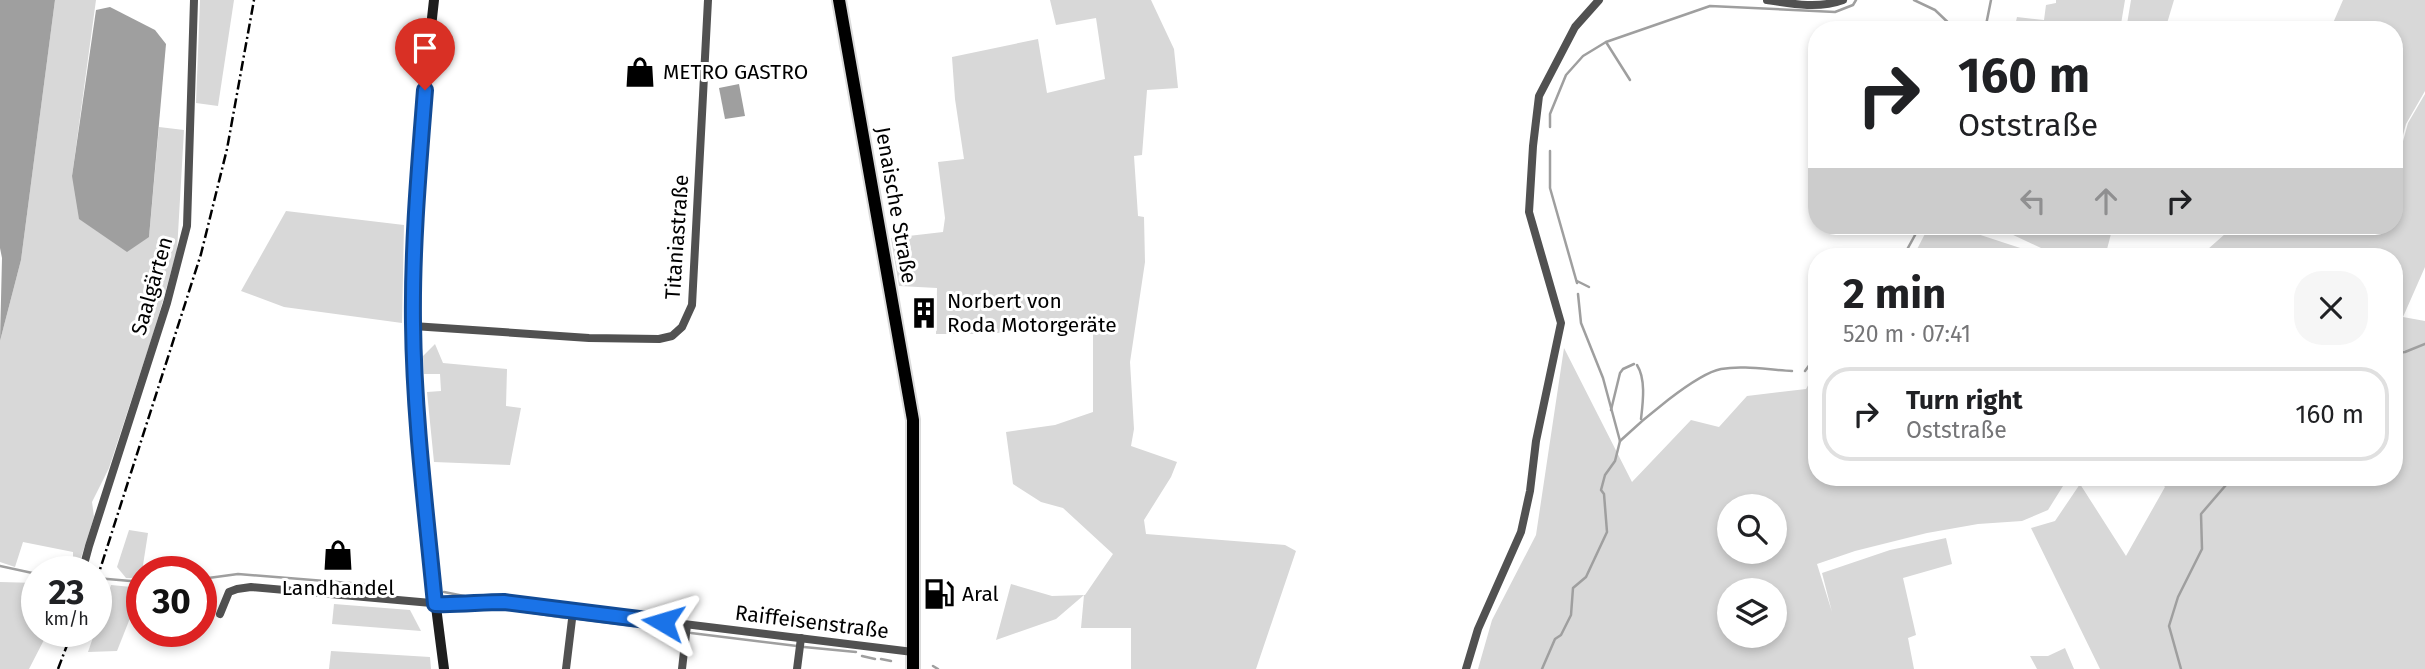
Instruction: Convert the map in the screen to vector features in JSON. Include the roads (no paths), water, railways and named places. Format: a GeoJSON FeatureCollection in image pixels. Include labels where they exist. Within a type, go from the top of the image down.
{"type":"FeatureCollection","features":[{"type":"Feature","properties":{"kind":"main road","name":"Jenaische Straße"},"geometry":{"type":"LineString","coordinates":[[839,0],[848,38],[913,420],[913,669]]}},
{"type":"Feature","properties":{"kind":"street","name":"Saalgärten"},"geometry":{"type":"LineString","coordinates":[[87,556],[167,303],[187,226],[194,0]]}},
{"type":"Feature","properties":{"kind":"street"},"geometry":{"type":"LineString","coordinates":[[434,0],[413,272],[413,326],[421,455],[444,669]]}},
{"type":"Feature","properties":{"kind":"street","name":"Titaniastraße"},"geometry":{"type":"LineString","coordinates":[[413,326],[589,338],[659,339],[672,336],[682,327],[692,305],[708,0]]}},
{"type":"Feature","properties":{"kind":"street"},"geometry":{"type":"LineString","coordinates":[[1466,669],[1478,629],[1521,532],[1530,491],[1536,441],[1561,323],[1530,212],[1533,146],[1539,96],[1575,27],[1599,0]]}},
{"type":"Feature","properties":{"kind":"street"},"geometry":{"type":"LineString","coordinates":[[1767,0],[1816,5],[1843,0]]}},
{"type":"Feature","properties":{"kind":"street","name":"Raiffeisenstraße"},"geometry":{"type":"LineString","coordinates":[[220,614],[229,592],[251,587],[435,604],[504,602],[913,652]]}},
{"type":"Feature","properties":{"kind":"street"},"geometry":{"type":"LineString","coordinates":[[566,669],[573,611]]}},
{"type":"Feature","properties":{"kind":"street"},"geometry":{"type":"LineString","coordinates":[[682,669],[687,625]]}},
{"type":"Feature","properties":{"kind":"street"},"geometry":{"type":"LineString","coordinates":[[797,669],[801,638]]}},
{"type":"Feature","properties":{"kind":"waterway"},"geometry":{"type":"LineString","coordinates":[[1550,127],[1550,114],[1566,75],[1583,56],[1606,42],[1710,6],[1835,12],[1853,5],[1856,0]]}},
{"type":"Feature","properties":{"kind":"waterway"},"geometry":{"type":"LineString","coordinates":[[1914,0],[1935,10],[1947,21]]}},
{"type":"Feature","properties":{"kind":"waterway"},"geometry":{"type":"LineString","coordinates":[[1987,21],[1991,0]]}},
{"type":"Feature","properties":{"kind":"waterway"},"geometry":{"type":"LineString","coordinates":[[1606,42],[1630,80]]}},
{"type":"Feature","properties":{"kind":"waterway"},"geometry":{"type":"LineString","coordinates":[[1550,151],[1550,188],[1577,283]]}},
{"type":"Feature","properties":{"kind":"waterway"},"geometry":{"type":"LineString","coordinates":[[1908,248],[1915,235]]}},
{"type":"Feature","properties":{"kind":"waterway"},"geometry":{"type":"LineString","coordinates":[[1577,281],[1589,287]]}},
{"type":"Feature","properties":{"kind":"waterway"},"geometry":{"type":"LineString","coordinates":[[1542,669],[1555,639],[1561,635],[1571,615],[1573,588],[1586,577],[1607,532],[1604,494],[1601,490],[1605,475],[1615,461],[1620,441],[1603,378],[1581,323],[1578,294]]}},
{"type":"Feature","properties":{"kind":"waterway"},"geometry":{"type":"LineString","coordinates":[[2403,352],[2425,344]]}},
{"type":"Feature","properties":{"kind":"waterway"},"geometry":{"type":"LineString","coordinates":[[1611,410],[1620,373],[1634,364]]}},
{"type":"Feature","properties":{"kind":"waterway"},"geometry":{"type":"LineString","coordinates":[[1637,365],[1643,384],[1641,419]]}},
{"type":"Feature","properties":{"kind":"waterway"},"geometry":{"type":"LineString","coordinates":[[1620,441],[1668,400],[1710,373],[1738,367],[1792,371]]}},
{"type":"Feature","properties":{"kind":"waterway"},"geometry":{"type":"LineString","coordinates":[[1805,371],[1808,367]]}},
{"type":"Feature","properties":{"kind":"waterway"},"geometry":{"type":"LineString","coordinates":[[2181,669],[2169,626],[2178,597],[2202,549],[2201,514],[2225,486]]}},
{"type":"Feature","properties":{"kind":"waterway"},"geometry":{"type":"LineString","coordinates":[[0,566],[21,571]]}},
{"type":"Feature","properties":{"kind":"waterway"},"geometry":{"type":"LineString","coordinates":[[217,577],[238,574],[387,586]]}},
{"type":"Feature","properties":{"kind":"waterway"},"geometry":{"type":"LineString","coordinates":[[112,579],[126,581]]}},
{"type":"Feature","properties":{"kind":"waterway"},"geometry":{"type":"LineString","coordinates":[[444,592],[469,597]]}},
{"type":"Feature","properties":{"kind":"waterway"},"geometry":{"type":"LineString","coordinates":[[480,605],[566,618]]}},
{"type":"Feature","properties":{"kind":"waterway"},"geometry":{"type":"LineString","coordinates":[[579,619],[634,626]]}},
{"type":"Feature","properties":{"kind":"waterway"},"geometry":{"type":"LineString","coordinates":[[644,627],[682,632]]}},
{"type":"Feature","properties":{"kind":"waterway"},"geometry":{"type":"LineString","coordinates":[[691,633],[797,646]]}},
{"type":"Feature","properties":{"kind":"waterway"},"geometry":{"type":"LineString","coordinates":[[804,647],[856,652]]}},
{"type":"Feature","properties":{"kind":"waterway"},"geometry":{"type":"LineString","coordinates":[[862,656],[875,659]]}},
{"type":"Feature","properties":{"kind":"waterway"},"geometry":{"type":"LineString","coordinates":[[881,659],[891,661]]}},
{"type":"Feature","properties":{"kind":"waterway"},"geometry":{"type":"LineString","coordinates":[[933,666],[938,669]]}},
{"type":"Feature","properties":{"kind":"railway"},"geometry":{"type":"LineString","coordinates":[[104,556],[201,254],[227,149],[254,0]]}},
{"type":"Feature","properties":{"kind":"railway"},"geometry":{"type":"LineString","coordinates":[[58,669],[66,647]]}},
{"type":"Feature","properties":{"kind":"place","name":"METRO GASTRO"},"geometry":{"type":"Point","coordinates":[640,72]}},
{"type":"Feature","properties":{"kind":"place","name":"Norbert von Roda Motorgeräte"},"geometry":{"type":"Point","coordinates":[924,313]}},
{"type":"Feature","properties":{"kind":"place","name":"Landhandel"},"geometry":{"type":"Point","coordinates":[338,555]}},
{"type":"Feature","properties":{"kind":"place","name":"Aral"},"geometry":{"type":"Point","coordinates":[939,594]}}]}
